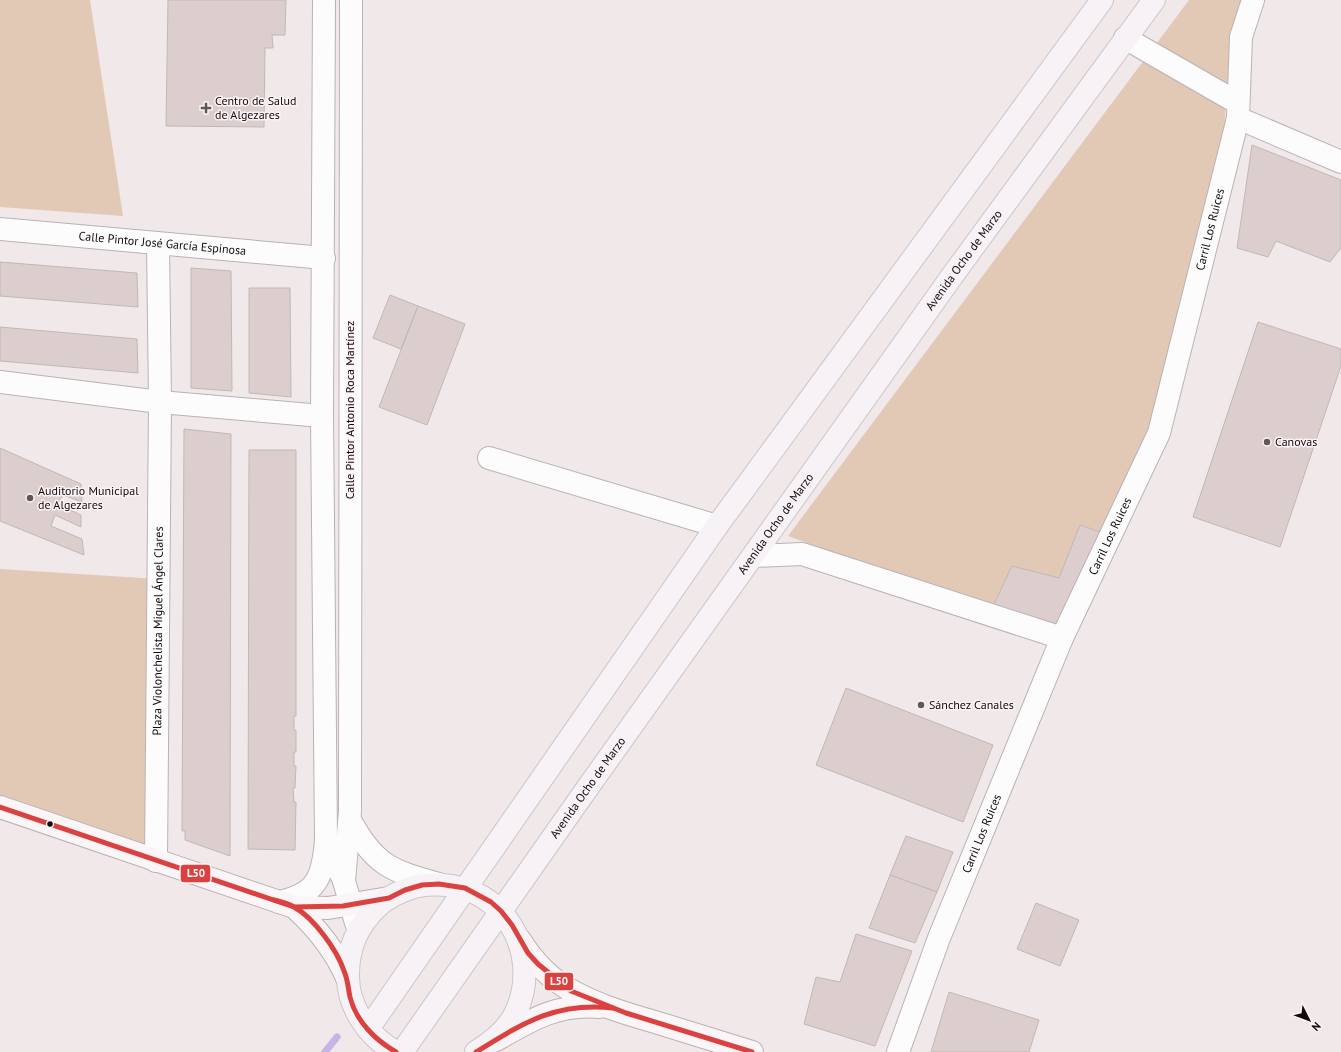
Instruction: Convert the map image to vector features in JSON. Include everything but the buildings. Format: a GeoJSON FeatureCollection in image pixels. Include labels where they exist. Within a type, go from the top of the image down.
{"type":"FeatureCollection","features":[{"type":"Feature","properties":{"kind":"main road"},"geometry":{"type":"LineString","coordinates":[[368,1029],[465,888],[527,802],[717,526],[1102,0]]}},
{"type":"Feature","properties":{"kind":"main road","name":"Avenida Ocho de Marzo"},"geometry":{"type":"LineString","coordinates":[[402,1052],[586,790],[955,272],[1154,0]]}},
{"type":"Feature","properties":{"kind":"main road"},"geometry":{"type":"LineString","coordinates":[[0,807],[156,861],[287,904],[320,908],[389,898]]}},
{"type":"Feature","properties":{"kind":"main road"},"geometry":{"type":"LineString","coordinates":[[396,1052],[377,1039],[358,1014],[350,997],[348,963],[357,932],[371,913],[389,898],[405,890],[422,885],[440,884],[465,888],[491,902],[501,911],[512,925],[520,940],[538,964],[557,981],[585,998],[752,1052]]}},
{"type":"Feature","properties":{"kind":"main road"},"geometry":{"type":"LineString","coordinates":[[287,904],[310,921],[328,942],[348,978]]}},
{"type":"Feature","properties":{"kind":"main road"},"geometry":{"type":"LineString","coordinates":[[484,1047],[505,1029],[516,1013],[522,996],[526,977],[520,940]]}},
{"type":"Feature","properties":{"kind":"main road"},"geometry":{"type":"LineString","coordinates":[[484,1047],[542,1015],[565,1008],[584,1006],[613,1008]]}},
{"type":"Feature","properties":{"kind":"street"},"geometry":{"type":"LineString","coordinates":[[287,904],[301,895],[316,882],[324,866],[326,840],[322,416],[324,258],[324,0]]}},
{"type":"Feature","properties":{"kind":"street","name":"Calle Pintor Antonio Roca Martínez"},"geometry":{"type":"LineString","coordinates":[[344,881],[350,820],[351,0]]}},
{"type":"Feature","properties":{"kind":"street","name":"Carril Los Ruices"},"geometry":{"type":"LineString","coordinates":[[898,1052],[939,938],[1062,638],[1159,433],[1238,111],[1241,37],[1253,0]]}},
{"type":"Feature","properties":{"kind":"street"},"geometry":{"type":"LineString","coordinates":[[1125,38],[1238,111],[1341,162]]}},
{"type":"Feature","properties":{"kind":"street","name":"Calle Pintor José García Espinosa"},"geometry":{"type":"LineString","coordinates":[[0,229],[324,258]]}},
{"type":"Feature","properties":{"kind":"street","name":"Plaza Violonchelista Miguel Ángel Clares"},"geometry":{"type":"LineString","coordinates":[[156,861],[160,402],[158,244]]}},
{"type":"Feature","properties":{"kind":"street"},"geometry":{"type":"LineString","coordinates":[[0,382],[160,402],[322,416]]}},
{"type":"Feature","properties":{"kind":"street"},"geometry":{"type":"LineString","coordinates":[[489,458],[717,526]]}},
{"type":"Feature","properties":{"kind":"street"},"geometry":{"type":"LineString","coordinates":[[754,556],[802,554],[1062,638]]}},
{"type":"Feature","properties":{"kind":"street"},"geometry":{"type":"LineString","coordinates":[[350,820],[368,849],[386,864],[399,872],[440,884]]}},
{"type":"Feature","properties":{"kind":"street"},"geometry":{"type":"LineString","coordinates":[[326,840],[344,881],[352,904],[357,932]]}},
{"type":"Feature","properties":{"kind":"shaded area"},"geometry":{"type":"Polygon","coordinates":[[[0,0],[90,0],[123,216],[0,207],[0,0]]]}},
{"type":"Feature","properties":{"kind":"shaded area"},"geometry":{"type":"Polygon","coordinates":[[[1189,0],[1252,0],[1230,49],[1224,132],[1145,462],[1055,636],[788,536],[1189,0]]]}},
{"type":"Feature","properties":{"kind":"shaded area"},"geometry":{"type":"Polygon","coordinates":[[[0,569],[158,579],[156,861],[0,807],[0,569]]]}},
{"type":"Feature","properties":{"kind":"waterway"},"geometry":{"type":"LineString","coordinates":[[325,1052],[337,1037]]}},
{"type":"Feature","properties":{"kind":"transit line","name":"L50"},"geometry":{"type":"LineString","coordinates":[[0,807],[294,907],[343,906],[389,898],[405,890],[422,885],[439,884],[465,888],[491,902],[501,911],[512,925],[528,953],[538,964],[571,991],[626,1013],[752,1052]]}},
{"type":"Feature","properties":{"kind":"transit line","name":"L50"},"geometry":{"type":"LineString","coordinates":[[274,900],[289,904],[302,912],[324,935],[341,963],[350,997],[357,1014],[367,1029],[374,1036],[396,1052]]}},
{"type":"Feature","properties":{"kind":"transit line","name":"L50"},"geometry":{"type":"LineString","coordinates":[[476,1052],[509,1032],[540,1017],[574,1008],[613,1008]]}},
{"type":"Feature","properties":{"kind":"place","name":"Centro de Salud de Algezares"},"geometry":{"type":"Point","coordinates":[206,108]}},
{"type":"Feature","properties":{"kind":"place","name":"Canovas"},"geometry":{"type":"Point","coordinates":[1267,442]}},
{"type":"Feature","properties":{"kind":"place","name":"Auditorio Municipal de Algezares"},"geometry":{"type":"Point","coordinates":[30,498]}},
{"type":"Feature","properties":{"kind":"place","name":"Sánchez Canales"},"geometry":{"type":"Point","coordinates":[921,705]}}]}
